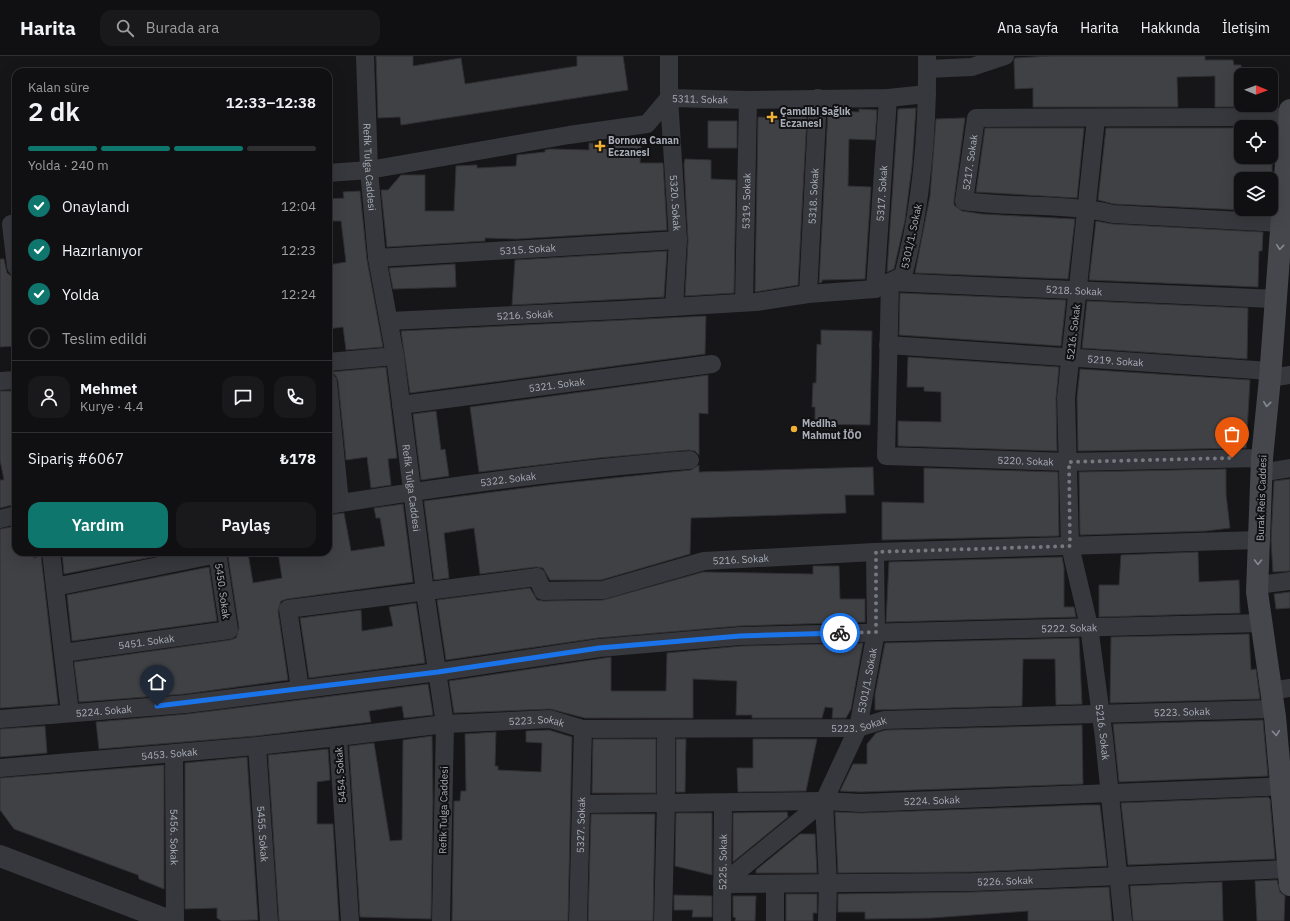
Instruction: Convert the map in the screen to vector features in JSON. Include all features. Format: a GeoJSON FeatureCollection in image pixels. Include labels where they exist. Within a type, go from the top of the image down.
{"type":"FeatureCollection","features":[{"type":"Feature","properties":{"kind":"main road","name":"Burak Reis Caddesi"},"geometry":{"type":"LineString","coordinates":[[1289,877],[1285,787],[1278,696],[1262,623],[1258,585],[1261,465],[1277,375],[1275,298],[1283,224],[1290,125]]}},
{"type":"Feature","properties":{"kind":"street","name":"Refik Tulga Caddesi"},"geometry":{"type":"LineString","coordinates":[[365,56],[369,170],[377,258],[395,356],[425,592],[445,724],[441,921]]}},
{"type":"Feature","properties":{"kind":"street","name":"5320. Sokak"},"geometry":{"type":"LineString","coordinates":[[669,56],[669,98],[678,240],[674,307]]}},
{"type":"Feature","properties":{"kind":"street"},"geometry":{"type":"LineString","coordinates":[[927,63],[972,67],[1005,56]]}},
{"type":"Feature","properties":{"kind":"street","name":"5301/1. Sokak"},"geometry":{"type":"LineString","coordinates":[[882,286],[903,276],[912,241],[920,194],[927,94],[927,63]]}},
{"type":"Feature","properties":{"kind":"street","name":"5311. Sokak"},"geometry":{"type":"LineString","coordinates":[[332,173],[369,170],[569,135],[647,124],[669,98],[748,100],[888,98],[927,94]]}},
{"type":"Feature","properties":{"kind":"street","name":"5318. Sokak"},"geometry":{"type":"LineString","coordinates":[[808,294],[818,98]]}},
{"type":"Feature","properties":{"kind":"street","name":"5317. Sokak"},"geometry":{"type":"LineString","coordinates":[[882,286],[888,98]]}},
{"type":"Feature","properties":{"kind":"street","name":"5319. Sokak"},"geometry":{"type":"LineString","coordinates":[[744,302],[748,100]]}},
{"type":"Feature","properties":{"kind":"street","name":"5217. Sokak"},"geometry":{"type":"LineString","coordinates":[[1283,224],[1113,214],[1088,208],[994,205],[964,201],[976,118],[1096,119],[1290,125]]}},
{"type":"Feature","properties":{"kind":"street","name":"5216. Sokak"},"geometry":{"type":"LineString","coordinates":[[1096,119],[1088,208],[1066,398],[1069,462],[1070,546],[1089,626],[1110,792],[1123,921]]}},
{"type":"Feature","properties":{"kind":"street"},"geometry":{"type":"LineString","coordinates":[[9,221],[12,241]]}},
{"type":"Feature","properties":{"kind":"street","name":"5315. Sokak"},"geometry":{"type":"LineString","coordinates":[[377,258],[678,240]]}},
{"type":"Feature","properties":{"kind":"street"},"geometry":{"type":"LineString","coordinates":[[882,286],[888,345]]}},
{"type":"Feature","properties":{"kind":"street","name":"5218. Sokak"},"geometry":{"type":"LineString","coordinates":[[882,286],[1078,290],[1275,298]]}},
{"type":"Feature","properties":{"kind":"street","name":"5216. Sokak"},"geometry":{"type":"LineString","coordinates":[[389,321],[674,307],[744,302],[882,286]]}},
{"type":"Feature","properties":{"kind":"street","name":"5219. Sokak"},"geometry":{"type":"LineString","coordinates":[[888,345],[1070,357],[1277,375]]}},
{"type":"Feature","properties":{"kind":"street","name":"5220. Sokak"},"geometry":{"type":"LineString","coordinates":[[888,345],[886,456],[1069,462],[1261,465],[1290,468]]}},
{"type":"Feature","properties":{"kind":"street"},"geometry":{"type":"LineString","coordinates":[[332,362],[395,356]]}},
{"type":"Feature","properties":{"kind":"street","name":"5321. Sokak"},"geometry":{"type":"LineString","coordinates":[[401,405],[712,364]]}},
{"type":"Feature","properties":{"kind":"street"},"geometry":{"type":"LineString","coordinates":[[0,381],[12,380]]}},
{"type":"Feature","properties":{"kind":"street","name":"5322. Sokak"},"geometry":{"type":"LineString","coordinates":[[334,504],[412,492],[640,464],[690,460]]}},
{"type":"Feature","properties":{"kind":"street"},"geometry":{"type":"LineString","coordinates":[[332,463],[334,504]]}},
{"type":"Feature","properties":{"kind":"street"},"geometry":{"type":"LineString","coordinates":[[0,519],[12,516]]}},
{"type":"Feature","properties":{"kind":"street","name":"5216. Sokak"},"geometry":{"type":"LineString","coordinates":[[425,592],[537,577],[543,591],[603,590],[704,561],[876,552],[1259,540]]}},
{"type":"Feature","properties":{"kind":"street","name":"5301/1. Sokak"},"geometry":{"type":"LineString","coordinates":[[827,921],[828,884],[824,801],[858,728],[876,632],[876,552]]}},
{"type":"Feature","properties":{"kind":"street"},"geometry":{"type":"LineString","coordinates":[[51,556],[70,713]]}},
{"type":"Feature","properties":{"kind":"street"},"geometry":{"type":"LineString","coordinates":[[55,587],[203,556]]}},
{"type":"Feature","properties":{"kind":"street","name":"5450. Sokak"},"geometry":{"type":"LineString","coordinates":[[217,556],[229,630]]}},
{"type":"Feature","properties":{"kind":"street"},"geometry":{"type":"LineString","coordinates":[[1258,585],[1290,581]]}},
{"type":"Feature","properties":{"kind":"street"},"geometry":{"type":"LineString","coordinates":[[300,689],[288,609],[425,592]]}},
{"type":"Feature","properties":{"kind":"street","name":"5222. Sokak"},"geometry":{"type":"LineString","coordinates":[[876,632],[1262,623]]}},
{"type":"Feature","properties":{"kind":"street","name":"5451. Sokak"},"geometry":{"type":"LineString","coordinates":[[63,653],[229,630]]}},
{"type":"Feature","properties":{"kind":"street","name":"5224. Sokak"},"geometry":{"type":"LineString","coordinates":[[0,718],[186,704],[438,672],[599,648],[740,636],[876,632]]}},
{"type":"Feature","properties":{"kind":"street","name":"5223. Sokak"},"geometry":{"type":"LineString","coordinates":[[445,724],[550,719],[583,729],[858,728],[884,720],[1101,714],[1278,696]]}},
{"type":"Feature","properties":{"kind":"street","name":"5454. Sokak"},"geometry":{"type":"LineString","coordinates":[[350,921],[338,737],[445,724]]}},
{"type":"Feature","properties":{"kind":"street","name":"5327. Sokak"},"geometry":{"type":"LineString","coordinates":[[578,921],[583,729]]}},
{"type":"Feature","properties":{"kind":"street"},"geometry":{"type":"LineString","coordinates":[[663,921],[666,729]]}},
{"type":"Feature","properties":{"kind":"street","name":"5453. Sokak"},"geometry":{"type":"LineString","coordinates":[[0,768],[257,746],[338,737]]}},
{"type":"Feature","properties":{"kind":"street","name":"5455. Sokak"},"geometry":{"type":"LineString","coordinates":[[257,746],[269,921]]}},
{"type":"Feature","properties":{"kind":"street","name":"5456. Sokak"},"geometry":{"type":"LineString","coordinates":[[174,753],[175,921]]}},
{"type":"Feature","properties":{"kind":"street","name":"5224. Sokak"},"geometry":{"type":"LineString","coordinates":[[582,804],[824,801],[861,803],[1110,792],[1285,787]]}},
{"type":"Feature","properties":{"kind":"street"},"geometry":{"type":"LineString","coordinates":[[722,884],[824,801]]}},
{"type":"Feature","properties":{"kind":"street","name":"5225. Sokak"},"geometry":{"type":"LineString","coordinates":[[722,921],[723,803]]}},
{"type":"Feature","properties":{"kind":"street"},"geometry":{"type":"LineString","coordinates":[[0,856],[170,921]]}},
{"type":"Feature","properties":{"kind":"street","name":"5226. Sokak"},"geometry":{"type":"LineString","coordinates":[[722,884],[973,882],[1119,877],[1289,877]]}},
{"type":"Feature","properties":{"kind":"street"},"geometry":{"type":"LineString","coordinates":[[775,884],[775,921]]}},
{"type":"Feature","properties":{"kind":"building"},"geometry":{"type":"Polygon","coordinates":[[[376,56],[413,56],[413,66],[461,58],[465,84],[577,66],[577,56],[623,56],[628,90],[401,125],[400,117],[378,118],[376,56]]]}},
{"type":"Feature","properties":{"kind":"building"},"geometry":{"type":"Polygon","coordinates":[[[1050,56],[1205,56],[1205,60],[1233,60],[1234,65],[1241,65],[1241,68],[1234,68],[1234,107],[1215,107],[1215,76],[1177,77],[1178,107],[1033,107],[1033,88],[1015,89],[1015,58],[1050,56]]]}},
{"type":"Feature","properties":{"kind":"building"},"geometry":{"type":"Polygon","coordinates":[[[916,108],[912,166],[905,220],[894,269],[887,272],[898,109],[916,108]]]}},
{"type":"Feature","properties":{"kind":"building"},"geometry":{"type":"Polygon","coordinates":[[[859,109],[877,110],[875,140],[849,139],[848,186],[871,187],[865,279],[822,280],[822,282],[819,283],[828,111],[859,112],[859,109]]]}},
{"type":"Feature","properties":{"kind":"building"},"geometry":{"type":"Polygon","coordinates":[[[783,115],[807,116],[798,285],[755,292],[758,117],[783,118],[783,115]]]}},
{"type":"Feature","properties":{"kind":"building"},"geometry":{"type":"Polygon","coordinates":[[[965,118],[954,205],[962,211],[982,214],[1075,219],[1068,279],[915,273],[930,196],[936,119],[965,118]]]}},
{"type":"Feature","properties":{"kind":"building"},"geometry":{"type":"Polygon","coordinates":[[[708,121],[737,121],[737,148],[708,148],[708,121]]]}},
{"type":"Feature","properties":{"kind":"building"},"geometry":{"type":"Polygon","coordinates":[[[985,128],[1084,128],[1077,198],[976,192],[985,128]]]}},
{"type":"Feature","properties":{"kind":"building"},"geometry":{"type":"Polygon","coordinates":[[[1106,128],[1234,128],[1234,164],[1272,164],[1272,172],[1234,172],[1234,210],[1114,204],[1098,200],[1106,128]]]}},
{"type":"Feature","properties":{"kind":"building"},"geometry":{"type":"Polygon","coordinates":[[[589,143],[641,146],[640,163],[663,163],[667,230],[516,239],[485,238],[485,241],[387,247],[381,190],[388,190],[401,175],[425,175],[425,211],[454,211],[456,166],[477,165],[477,168],[516,166],[517,155],[545,152],[545,150],[550,149],[589,150],[589,143]]]}},
{"type":"Feature","properties":{"kind":"building"},"geometry":{"type":"Polygon","coordinates":[[[685,159],[711,160],[711,179],[736,180],[734,293],[685,296],[688,241],[685,159]]]}},
{"type":"Feature","properties":{"kind":"building"},"geometry":{"type":"Polygon","coordinates":[[[360,191],[367,260],[383,347],[346,350],[343,327],[332,328],[332,264],[346,262],[341,221],[332,221],[332,199],[344,198],[343,192],[360,191]]]}},
{"type":"Feature","properties":{"kind":"building"},"geometry":{"type":"Polygon","coordinates":[[[1096,221],[1112,224],[1263,232],[1262,251],[1259,251],[1258,287],[1089,280],[1096,221]]]}},
{"type":"Feature","properties":{"kind":"building"},"geometry":{"type":"Polygon","coordinates":[[[667,251],[664,297],[512,305],[515,260],[667,251]]]}},
{"type":"Feature","properties":{"kind":"building"},"geometry":{"type":"Polygon","coordinates":[[[0,259],[4,259],[7,273],[12,276],[12,346],[0,347],[0,259]]]}},
{"type":"Feature","properties":{"kind":"building"},"geometry":{"type":"Polygon","coordinates":[[[455,264],[456,287],[393,289],[389,268],[455,264]]]}},
{"type":"Feature","properties":{"kind":"building"},"geometry":{"type":"Polygon","coordinates":[[[900,293],[1066,300],[1061,346],[899,335],[900,293]]]}},
{"type":"Feature","properties":{"kind":"building"},"geometry":{"type":"Polygon","coordinates":[[[1087,301],[1248,308],[1247,359],[1082,348],[1087,301]]]}},
{"type":"Feature","properties":{"kind":"building"},"geometry":{"type":"Polygon","coordinates":[[[706,316],[705,354],[410,393],[401,331],[706,316]]]}},
{"type":"Feature","properties":{"kind":"building"},"geometry":{"type":"Polygon","coordinates":[[[821,330],[872,331],[870,425],[815,424],[815,407],[812,407],[813,383],[816,383],[817,344],[821,345],[821,330]]]}},
{"type":"Feature","properties":{"kind":"building"},"geometry":{"type":"Polygon","coordinates":[[[908,357],[1059,367],[1056,398],[1057,451],[898,446],[898,421],[941,422],[941,392],[924,391],[924,387],[907,387],[908,357]]]}},
{"type":"Feature","properties":{"kind":"building"},"geometry":{"type":"Polygon","coordinates":[[[386,367],[397,458],[388,459],[391,485],[371,488],[367,457],[346,460],[338,381],[332,372],[386,367]]]}},
{"type":"Feature","properties":{"kind":"building"},"geometry":{"type":"Polygon","coordinates":[[[1080,369],[1250,380],[1246,448],[1078,451],[1077,398],[1080,369]]]}},
{"type":"Feature","properties":{"kind":"building"},"geometry":{"type":"Polygon","coordinates":[[[708,375],[708,414],[699,413],[699,455],[695,451],[689,450],[598,458],[479,472],[470,407],[708,375]]]}},
{"type":"Feature","properties":{"kind":"building"},"geometry":{"type":"Polygon","coordinates":[[[0,391],[12,391],[12,505],[0,508],[0,480],[4,480],[0,460],[0,391]]]}},
{"type":"Feature","properties":{"kind":"building"},"geometry":{"type":"Polygon","coordinates":[[[436,411],[441,450],[445,449],[449,476],[421,480],[413,414],[436,411]]]}},
{"type":"Feature","properties":{"kind":"building"},"geometry":{"type":"Polygon","coordinates":[[[699,465],[699,472],[873,467],[874,495],[845,495],[846,513],[691,518],[690,554],[601,580],[550,580],[543,568],[536,567],[480,574],[474,528],[444,533],[449,578],[434,580],[424,501],[555,484],[691,470],[699,465]]]}},
{"type":"Feature","properties":{"kind":"building"},"geometry":{"type":"Polygon","coordinates":[[[924,468],[1058,472],[1059,536],[882,540],[882,502],[924,503],[924,468]]]}},
{"type":"Feature","properties":{"kind":"building"},"geometry":{"type":"Polygon","coordinates":[[[1226,469],[1226,494],[1230,528],[1206,531],[1080,535],[1079,472],[1226,469]]]}},
{"type":"Feature","properties":{"kind":"building"},"geometry":{"type":"Polygon","coordinates":[[[1290,479],[1290,571],[1273,572],[1271,540],[1274,481],[1290,479]]]}},
{"type":"Feature","properties":{"kind":"building"},"geometry":{"type":"Polygon","coordinates":[[[403,504],[413,582],[281,601],[278,611],[288,680],[185,694],[79,702],[74,662],[236,638],[239,628],[228,556],[248,556],[253,583],[282,578],[279,556],[332,556],[332,514],[344,513],[351,551],[385,546],[380,518],[376,518],[374,508],[403,504]]]}},
{"type":"Feature","properties":{"kind":"building"},"geometry":{"type":"Polygon","coordinates":[[[12,527],[12,556],[34,556],[34,558],[41,556],[58,704],[0,708],[0,529],[12,527]]]}},
{"type":"Feature","properties":{"kind":"building"},"geometry":{"type":"Polygon","coordinates":[[[1198,552],[1199,582],[1239,580],[1240,613],[1099,617],[1099,585],[1119,585],[1121,555],[1198,552]]]}},
{"type":"Feature","properties":{"kind":"building"},"geometry":{"type":"Polygon","coordinates":[[[62,556],[157,556],[64,574],[62,556]]]}},
{"type":"Feature","properties":{"kind":"building"},"geometry":{"type":"Polygon","coordinates":[[[1062,557],[1064,568],[1064,607],[1074,607],[1076,617],[886,622],[889,562],[1062,557]]]}},
{"type":"Feature","properties":{"kind":"building"},"geometry":{"type":"Polygon","coordinates":[[[813,566],[839,566],[840,599],[865,599],[865,622],[739,626],[598,638],[446,660],[437,600],[530,588],[537,600],[543,601],[603,600],[703,572],[813,574],[813,566]]]}},
{"type":"Feature","properties":{"kind":"building"},"geometry":{"type":"Polygon","coordinates":[[[209,567],[217,621],[72,641],[67,595],[209,567]]]}},
{"type":"Feature","properties":{"kind":"building"},"geometry":{"type":"Polygon","coordinates":[[[1290,592],[1290,608],[1276,609],[1274,594],[1290,592]]]}},
{"type":"Feature","properties":{"kind":"building"},"geometry":{"type":"Polygon","coordinates":[[[416,603],[425,663],[309,678],[300,618],[361,610],[362,631],[393,626],[389,607],[416,603]]]}},
{"type":"Feature","properties":{"kind":"building"},"geometry":{"type":"Polygon","coordinates":[[[1249,634],[1251,670],[1256,669],[1260,699],[1110,703],[1111,637],[1249,634]]]}},
{"type":"Feature","properties":{"kind":"building"},"geometry":{"type":"Polygon","coordinates":[[[1079,638],[1082,704],[1056,705],[1055,659],[1023,659],[1022,706],[875,710],[875,694],[885,643],[1079,638]]]}},
{"type":"Feature","properties":{"kind":"building"},"geometry":{"type":"Polygon","coordinates":[[[863,643],[851,709],[846,718],[832,718],[833,708],[825,707],[822,718],[752,718],[752,715],[736,715],[737,681],[693,679],[693,718],[585,718],[550,709],[454,713],[449,681],[611,657],[611,691],[666,691],[667,653],[741,646],[863,643]]]}},
{"type":"Feature","properties":{"kind":"building"},"geometry":{"type":"Polygon","coordinates":[[[428,684],[433,715],[404,718],[402,706],[369,711],[371,722],[256,736],[99,749],[96,722],[187,714],[428,684]]]}},
{"type":"Feature","properties":{"kind":"building"},"geometry":{"type":"Polygon","coordinates":[[[1263,720],[1268,776],[1119,782],[1113,724],[1263,720]]]}},
{"type":"Feature","properties":{"kind":"building"},"geometry":{"type":"Polygon","coordinates":[[[1082,725],[1083,784],[861,792],[840,791],[853,764],[867,764],[867,744],[876,733],[886,730],[1082,725]]]}},
{"type":"Feature","properties":{"kind":"building"},"geometry":{"type":"Polygon","coordinates":[[[45,726],[47,753],[0,757],[0,729],[45,726]]]}},
{"type":"Feature","properties":{"kind":"building"},"geometry":{"type":"Polygon","coordinates":[[[549,730],[572,737],[568,921],[452,921],[454,801],[460,801],[461,791],[466,791],[465,734],[496,732],[495,766],[498,766],[498,770],[541,772],[542,743],[526,742],[526,731],[549,730]]]}},
{"type":"Feature","properties":{"kind":"building"},"geometry":{"type":"Polygon","coordinates":[[[432,736],[433,800],[431,919],[360,917],[349,746],[374,743],[390,841],[402,840],[403,740],[432,736]]]}},
{"type":"Feature","properties":{"kind":"building"},"geometry":{"type":"Polygon","coordinates":[[[593,739],[656,739],[656,793],[592,793],[593,739]]]}},
{"type":"Feature","properties":{"kind":"building"},"geometry":{"type":"Polygon","coordinates":[[[676,739],[686,739],[685,792],[676,792],[676,739]]]}},
{"type":"Feature","properties":{"kind":"building"},"geometry":{"type":"Polygon","coordinates":[[[753,739],[817,739],[806,791],[738,792],[737,768],[753,768],[753,739]]]}},
{"type":"Feature","properties":{"kind":"building"},"geometry":{"type":"Polygon","coordinates":[[[328,749],[330,780],[317,782],[317,824],[333,824],[339,921],[279,921],[268,755],[328,749]]]}},
{"type":"Feature","properties":{"kind":"building"},"geometry":{"type":"Polygon","coordinates":[[[247,757],[258,920],[222,921],[217,918],[217,908],[185,909],[185,763],[247,757]]]}},
{"type":"Feature","properties":{"kind":"building"},"geometry":{"type":"Polygon","coordinates":[[[164,765],[164,889],[139,879],[138,875],[14,829],[0,810],[0,778],[164,765]]]}},
{"type":"Feature","properties":{"kind":"building"},"geometry":{"type":"Polygon","coordinates":[[[1268,797],[1270,799],[1275,859],[1128,865],[1121,803],[1268,797]]]}},
{"type":"Feature","properties":{"kind":"building"},"geometry":{"type":"Polygon","coordinates":[[[1100,805],[1107,866],[973,872],[838,873],[835,812],[861,813],[1100,805]]]}},
{"type":"Feature","properties":{"kind":"building"},"geometry":{"type":"Polygon","coordinates":[[[787,812],[788,817],[733,862],[733,813],[787,812]]]}},
{"type":"Feature","properties":{"kind":"building"},"geometry":{"type":"Polygon","coordinates":[[[676,813],[712,813],[712,875],[675,866],[676,813]]]}},
{"type":"Feature","properties":{"kind":"building"},"geometry":{"type":"Polygon","coordinates":[[[591,814],[655,814],[653,921],[588,921],[591,814]]]}},
{"type":"Feature","properties":{"kind":"building"},"geometry":{"type":"Polygon","coordinates":[[[800,834],[815,834],[817,873],[756,873],[756,870],[800,834]]]}},
{"type":"Feature","properties":{"kind":"building"},"geometry":{"type":"Polygon","coordinates":[[[1277,880],[1280,892],[1285,896],[1284,921],[1257,921],[1255,881],[1277,880]]]}},
{"type":"Feature","properties":{"kind":"building"},"geometry":{"type":"Polygon","coordinates":[[[1222,882],[1223,921],[1133,921],[1130,886],[1222,882]]]}},
{"type":"Feature","properties":{"kind":"building"},"geometry":{"type":"Polygon","coordinates":[[[1109,887],[1112,921],[1028,921],[1028,911],[931,918],[865,919],[865,912],[838,912],[838,894],[973,892],[1109,887]]]}},
{"type":"Feature","properties":{"kind":"building"},"geometry":{"type":"Polygon","coordinates":[[[786,894],[817,894],[817,913],[813,913],[813,921],[786,921],[786,894]]]}},
{"type":"Feature","properties":{"kind":"building"},"geometry":{"type":"Polygon","coordinates":[[[674,895],[712,896],[712,917],[692,917],[693,910],[674,910],[674,895]]]}},
{"type":"Feature","properties":{"kind":"building"},"geometry":{"type":"Polygon","coordinates":[[[733,896],[756,896],[755,921],[735,921],[736,918],[733,917],[733,896]]]}},
{"type":"Feature","properties":{"kind":"way so far"},"geometry":{"type":"LineString","coordinates":[[840,633],[876,632],[876,552],[1070,546],[1069,462],[1232,458]]}},
{"type":"Feature","properties":{"kind":"place","name":"Çamdibi Sağlık Eczanesi"},"geometry":{"type":"Point","coordinates":[772,117]}},
{"type":"Feature","properties":{"kind":"place","name":"Bornova Canan Eczanesi"},"geometry":{"type":"Point","coordinates":[600,146]}},
{"type":"Feature","properties":{"kind":"place","name":"Mediha Mahmut İÖO"},"geometry":{"type":"Point","coordinates":[794,429]}},
{"type":"Feature","properties":{"kind":"route"},"geometry":{"type":"LineString","coordinates":[[157,706],[186,704],[438,672],[599,648],[740,636],[840,633]]}}]}
